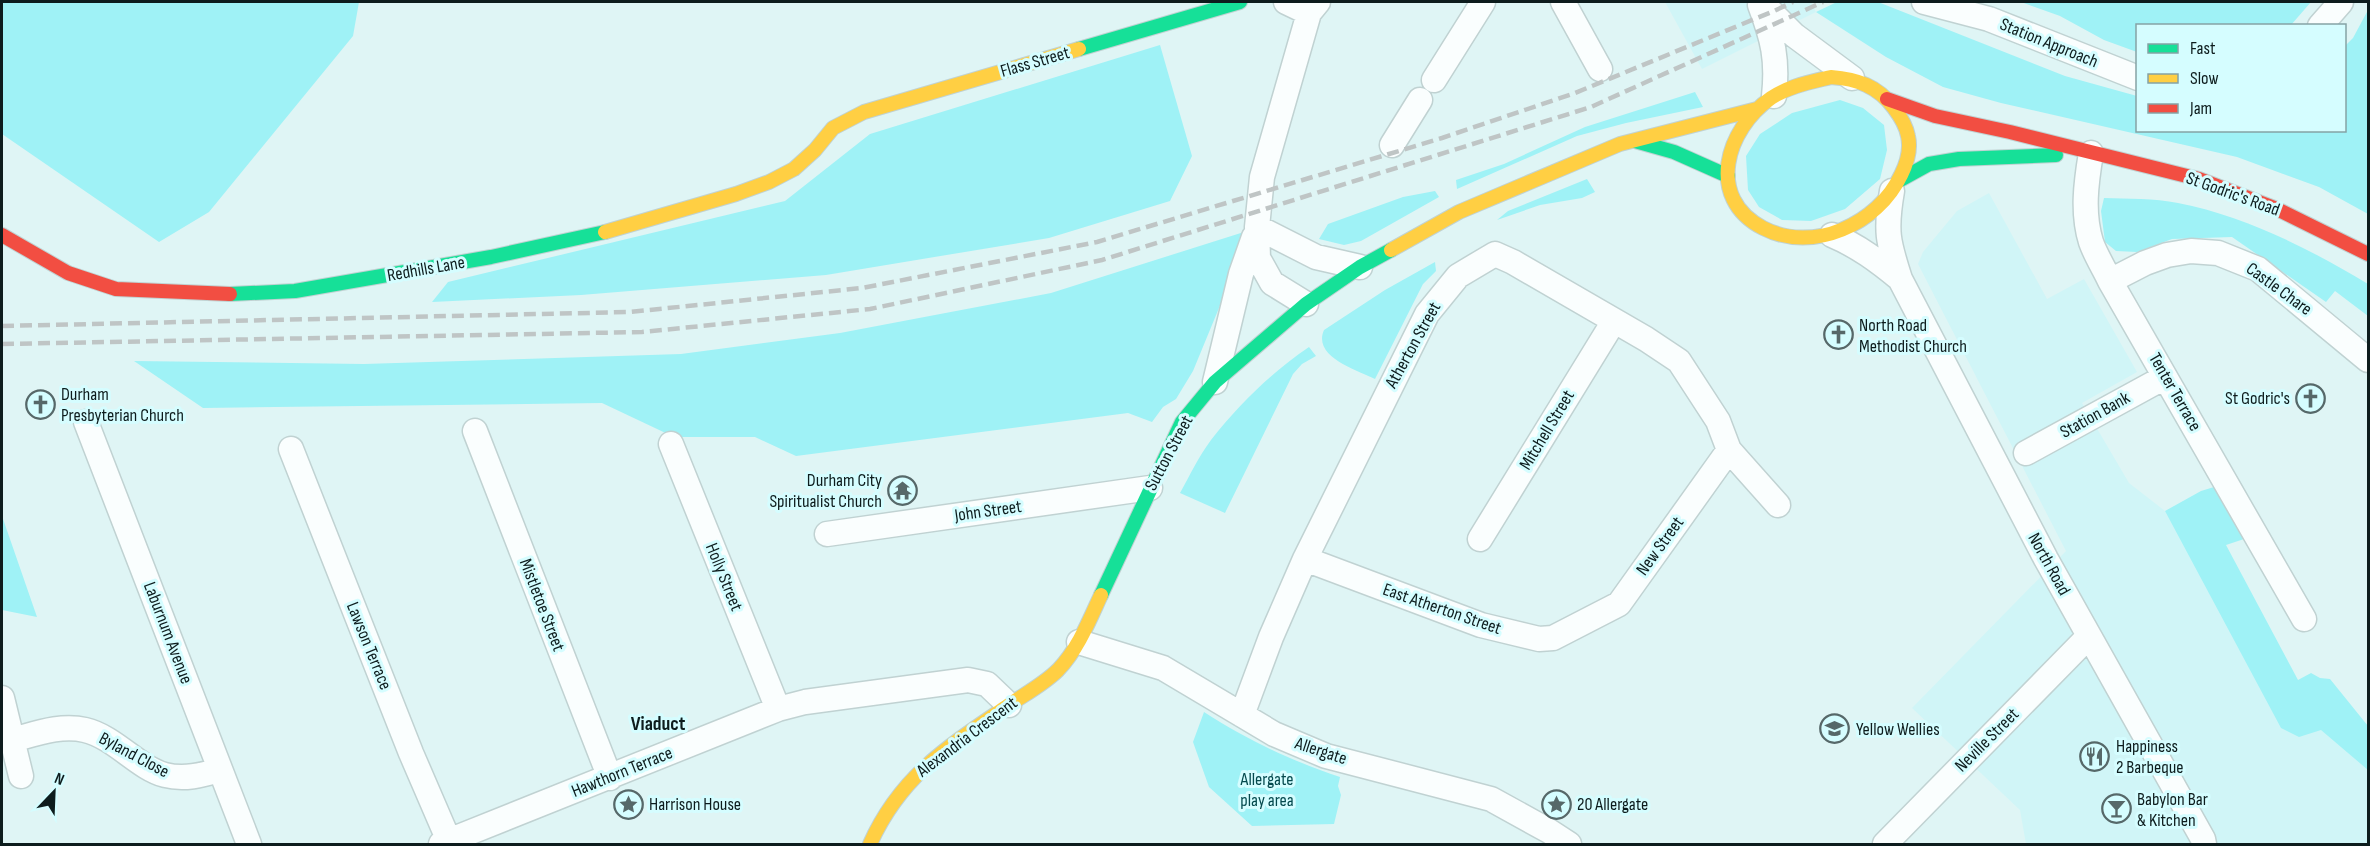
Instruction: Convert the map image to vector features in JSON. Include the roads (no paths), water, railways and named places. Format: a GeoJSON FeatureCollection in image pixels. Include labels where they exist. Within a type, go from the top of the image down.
{"type":"FeatureCollection","features":[{"type":"Feature","properties":{"kind":"main road","name":"Flass Street"},"geometry":{"type":"LineString","coordinates":[[833,128],[864,112],[1240,2]]}},
{"type":"Feature","properties":{"kind":"main road"},"geometry":{"type":"LineString","coordinates":[[1215,382],[1306,304],[1360,267],[1459,212],[1610,148],[1766,103],[1813,82],[1831,77],[1852,78],[1877,90],[1887,99],[1904,123],[1909,138],[1908,157],[1896,185],[1882,205],[1859,224],[1832,235],[1802,239],[1779,235],[1761,228],[1743,215],[1731,195],[1728,159],[1732,143],[1742,127],[1766,103]]}},
{"type":"Feature","properties":{"kind":"main road","name":"St Godric's Road"},"geometry":{"type":"LineString","coordinates":[[1887,99],[1935,116],[2010,132],[2199,179],[2277,209],[2368,254]]}},
{"type":"Feature","properties":{"kind":"main road","name":"Redhills Lane"},"geometry":{"type":"LineString","coordinates":[[2,235],[68,273],[116,289],[251,294],[295,291],[491,257],[605,232],[736,194],[769,182],[794,169],[815,150],[833,128]]}},
{"type":"Feature","properties":{"kind":"main road"},"geometry":{"type":"LineString","coordinates":[[1635,141],[1674,152],[1728,176]]}},
{"type":"Feature","properties":{"kind":"main road","name":"St Godric's Road"},"geometry":{"type":"LineString","coordinates":[[1896,185],[1929,164],[1959,159],[2091,153]]}},
{"type":"Feature","properties":{"kind":"main road","name":"Sutton Street"},"geometry":{"type":"LineString","coordinates":[[1079,642],[1182,422],[1215,382]]}},
{"type":"Feature","properties":{"kind":"main road","name":"Alexandria Crescent"},"geometry":{"type":"LineString","coordinates":[[870,844],[884,813],[901,789],[929,762],[1042,683],[1079,642]]}},
{"type":"Feature","properties":{"kind":"street"},"geometry":{"type":"LineString","coordinates":[[1286,2],[1314,7]]}},
{"type":"Feature","properties":{"kind":"street"},"geometry":{"type":"LineString","coordinates":[[1434,80],[1483,2]]}},
{"type":"Feature","properties":{"kind":"street"},"geometry":{"type":"LineString","coordinates":[[1563,2],[1600,69]]}},
{"type":"Feature","properties":{"kind":"street"},"geometry":{"type":"LineString","coordinates":[[1760,2],[1794,35],[1852,78]]}},
{"type":"Feature","properties":{"kind":"street"},"geometry":{"type":"LineString","coordinates":[[1760,2],[1774,48],[1776,74],[1766,103]]}},
{"type":"Feature","properties":{"kind":"street","name":"Station Approach"},"geometry":{"type":"LineString","coordinates":[[1924,2],[1989,19],[2136,77]]}},
{"type":"Feature","properties":{"kind":"street"},"geometry":{"type":"LineString","coordinates":[[2322,24],[2340,2]]}},
{"type":"Feature","properties":{"kind":"street","name":"Sutton Street"},"geometry":{"type":"LineString","coordinates":[[1306,304],[1272,283],[1258,258],[1257,227],[1262,177],[1314,7]]}},
{"type":"Feature","properties":{"kind":"street"},"geometry":{"type":"LineString","coordinates":[[1392,145],[1420,100]]}},
{"type":"Feature","properties":{"kind":"street","name":"Tenter Terrace"},"geometry":{"type":"LineString","coordinates":[[2091,153],[2086,179],[2087,224],[2092,244],[2110,281],[2304,619]]}},
{"type":"Feature","properties":{"kind":"street","name":"North Road"},"geometry":{"type":"LineString","coordinates":[[1896,185],[1887,218],[1888,243],[1900,279],[2046,559],[2204,844]]}},
{"type":"Feature","properties":{"kind":"street"},"geometry":{"type":"LineString","coordinates":[[1257,227],[1316,257],[1360,267]]}},
{"type":"Feature","properties":{"kind":"street","name":"Sutton Street"},"geometry":{"type":"LineString","coordinates":[[1215,382],[1241,274],[1257,227]]}},
{"type":"Feature","properties":{"kind":"street","name":"North Road"},"geometry":{"type":"LineString","coordinates":[[1832,235],[1852,243],[1869,254],[1900,279]]}},
{"type":"Feature","properties":{"kind":"street","name":"Castle Chare"},"geometry":{"type":"LineString","coordinates":[[2110,281],[2145,263],[2167,255],[2191,251],[2218,253],[2258,269],[2368,360]]}},
{"type":"Feature","properties":{"kind":"street","name":"Atherton Street"},"geometry":{"type":"LineString","coordinates":[[1242,715],[1271,637],[1305,559],[1427,314],[1458,276],[1495,254],[1513,262],[1679,361],[1718,421],[1729,450],[1778,505]]}},
{"type":"Feature","properties":{"kind":"street","name":"Mitchell Street"},"geometry":{"type":"LineString","coordinates":[[1480,539],[1614,321]]}},
{"type":"Feature","properties":{"kind":"street","name":"Station Bank"},"geometry":{"type":"LineString","coordinates":[[2026,453],[2165,377]]}},
{"type":"Feature","properties":{"kind":"street","name":"Laburnum Avenue"},"geometry":{"type":"LineString","coordinates":[[86,422],[249,844]]}},
{"type":"Feature","properties":{"kind":"street","name":"Mistletoe Street"},"geometry":{"type":"LineString","coordinates":[[475,431],[610,778]]}},
{"type":"Feature","properties":{"kind":"street","name":"Holly Street"},"geometry":{"type":"LineString","coordinates":[[671,444],[778,709]]}},
{"type":"Feature","properties":{"kind":"street","name":"Lawson Terrace"},"geometry":{"type":"LineString","coordinates":[[291,449],[445,843]]}},
{"type":"Feature","properties":{"kind":"street","name":"New Street"},"geometry":{"type":"LineString","coordinates":[[1579,626],[1618,604],[1729,450]]}},
{"type":"Feature","properties":{"kind":"street","name":"John Street"},"geometry":{"type":"LineString","coordinates":[[826,534],[1150,488]]}},
{"type":"Feature","properties":{"kind":"street","name":"East Atherton Street"},"geometry":{"type":"LineString","coordinates":[[1305,559],[1481,625],[1528,637],[1554,638],[1579,626]]}},
{"type":"Feature","properties":{"kind":"street","name":"Neville Street"},"geometry":{"type":"LineString","coordinates":[[1885,844],[2089,636]]}},
{"type":"Feature","properties":{"kind":"street","name":"Allergate"},"geometry":{"type":"LineString","coordinates":[[1079,642],[1162,668],[1274,734],[1326,756],[1491,799],[1569,844]]}},
{"type":"Feature","properties":{"kind":"street","name":"Hawthorn Terrace"},"geometry":{"type":"LineString","coordinates":[[445,843],[778,709],[805,702],[969,680],[987,684],[1009,705]]}},
{"type":"Feature","properties":{"kind":"street"},"geometry":{"type":"LineString","coordinates":[[2,698],[21,776]]}},
{"type":"Feature","properties":{"kind":"street","name":"Byland Close"},"geometry":{"type":"LineString","coordinates":[[12,740],[53,729],[85,730],[115,743],[164,775],[181,778],[200,776],[220,770]]}},
{"type":"Feature","properties":{"kind":"railway"},"geometry":{"type":"LineString","coordinates":[[2,326],[630,312],[862,288],[1097,242],[1442,138],[1575,93],[1793,2]]}},
{"type":"Feature","properties":{"kind":"railway"},"geometry":{"type":"LineString","coordinates":[[2,344],[642,332],[870,309],[1102,260],[1591,107],[1823,2]]}},
{"type":"Feature","properties":{"kind":"place","name":"North Road Methodist Church"},"geometry":{"type":"Point","coordinates":[1838,335]}},
{"type":"Feature","properties":{"kind":"place","name":"St Godric's"},"geometry":{"type":"Point","coordinates":[2311,398]}},
{"type":"Feature","properties":{"kind":"place","name":"Durham Presbyterian Church"},"geometry":{"type":"Point","coordinates":[40,404]}},
{"type":"Feature","properties":{"kind":"place","name":"Durham City Spiritualist Church"},"geometry":{"type":"Point","coordinates":[903,490]}},
{"type":"Feature","properties":{"kind":"place","name":"Yellow Wellies"},"geometry":{"type":"Point","coordinates":[1835,729]}},
{"type":"Feature","properties":{"kind":"place","name":"Happiness 2 Barbeque"},"geometry":{"type":"Point","coordinates":[2095,756]}},
{"type":"Feature","properties":{"kind":"place","name":"Harrison House"},"geometry":{"type":"Point","coordinates":[628,804]}},
{"type":"Feature","properties":{"kind":"place","name":"20 Allergate"},"geometry":{"type":"Point","coordinates":[1556,804]}},
{"type":"Feature","properties":{"kind":"place","name":"Babylon Bar & Kitchen"},"geometry":{"type":"Point","coordinates":[2116,809]}},
{"type":"Feature","properties":{"kind":"district","name":"Viaduct"},"geometry":{"type":"Point","coordinates":[658,724]}},
{"type":"Feature","properties":{"kind":"park label","name":"Allergate play area"},"geometry":{"type":"Point","coordinates":[1267,789]}}]}
